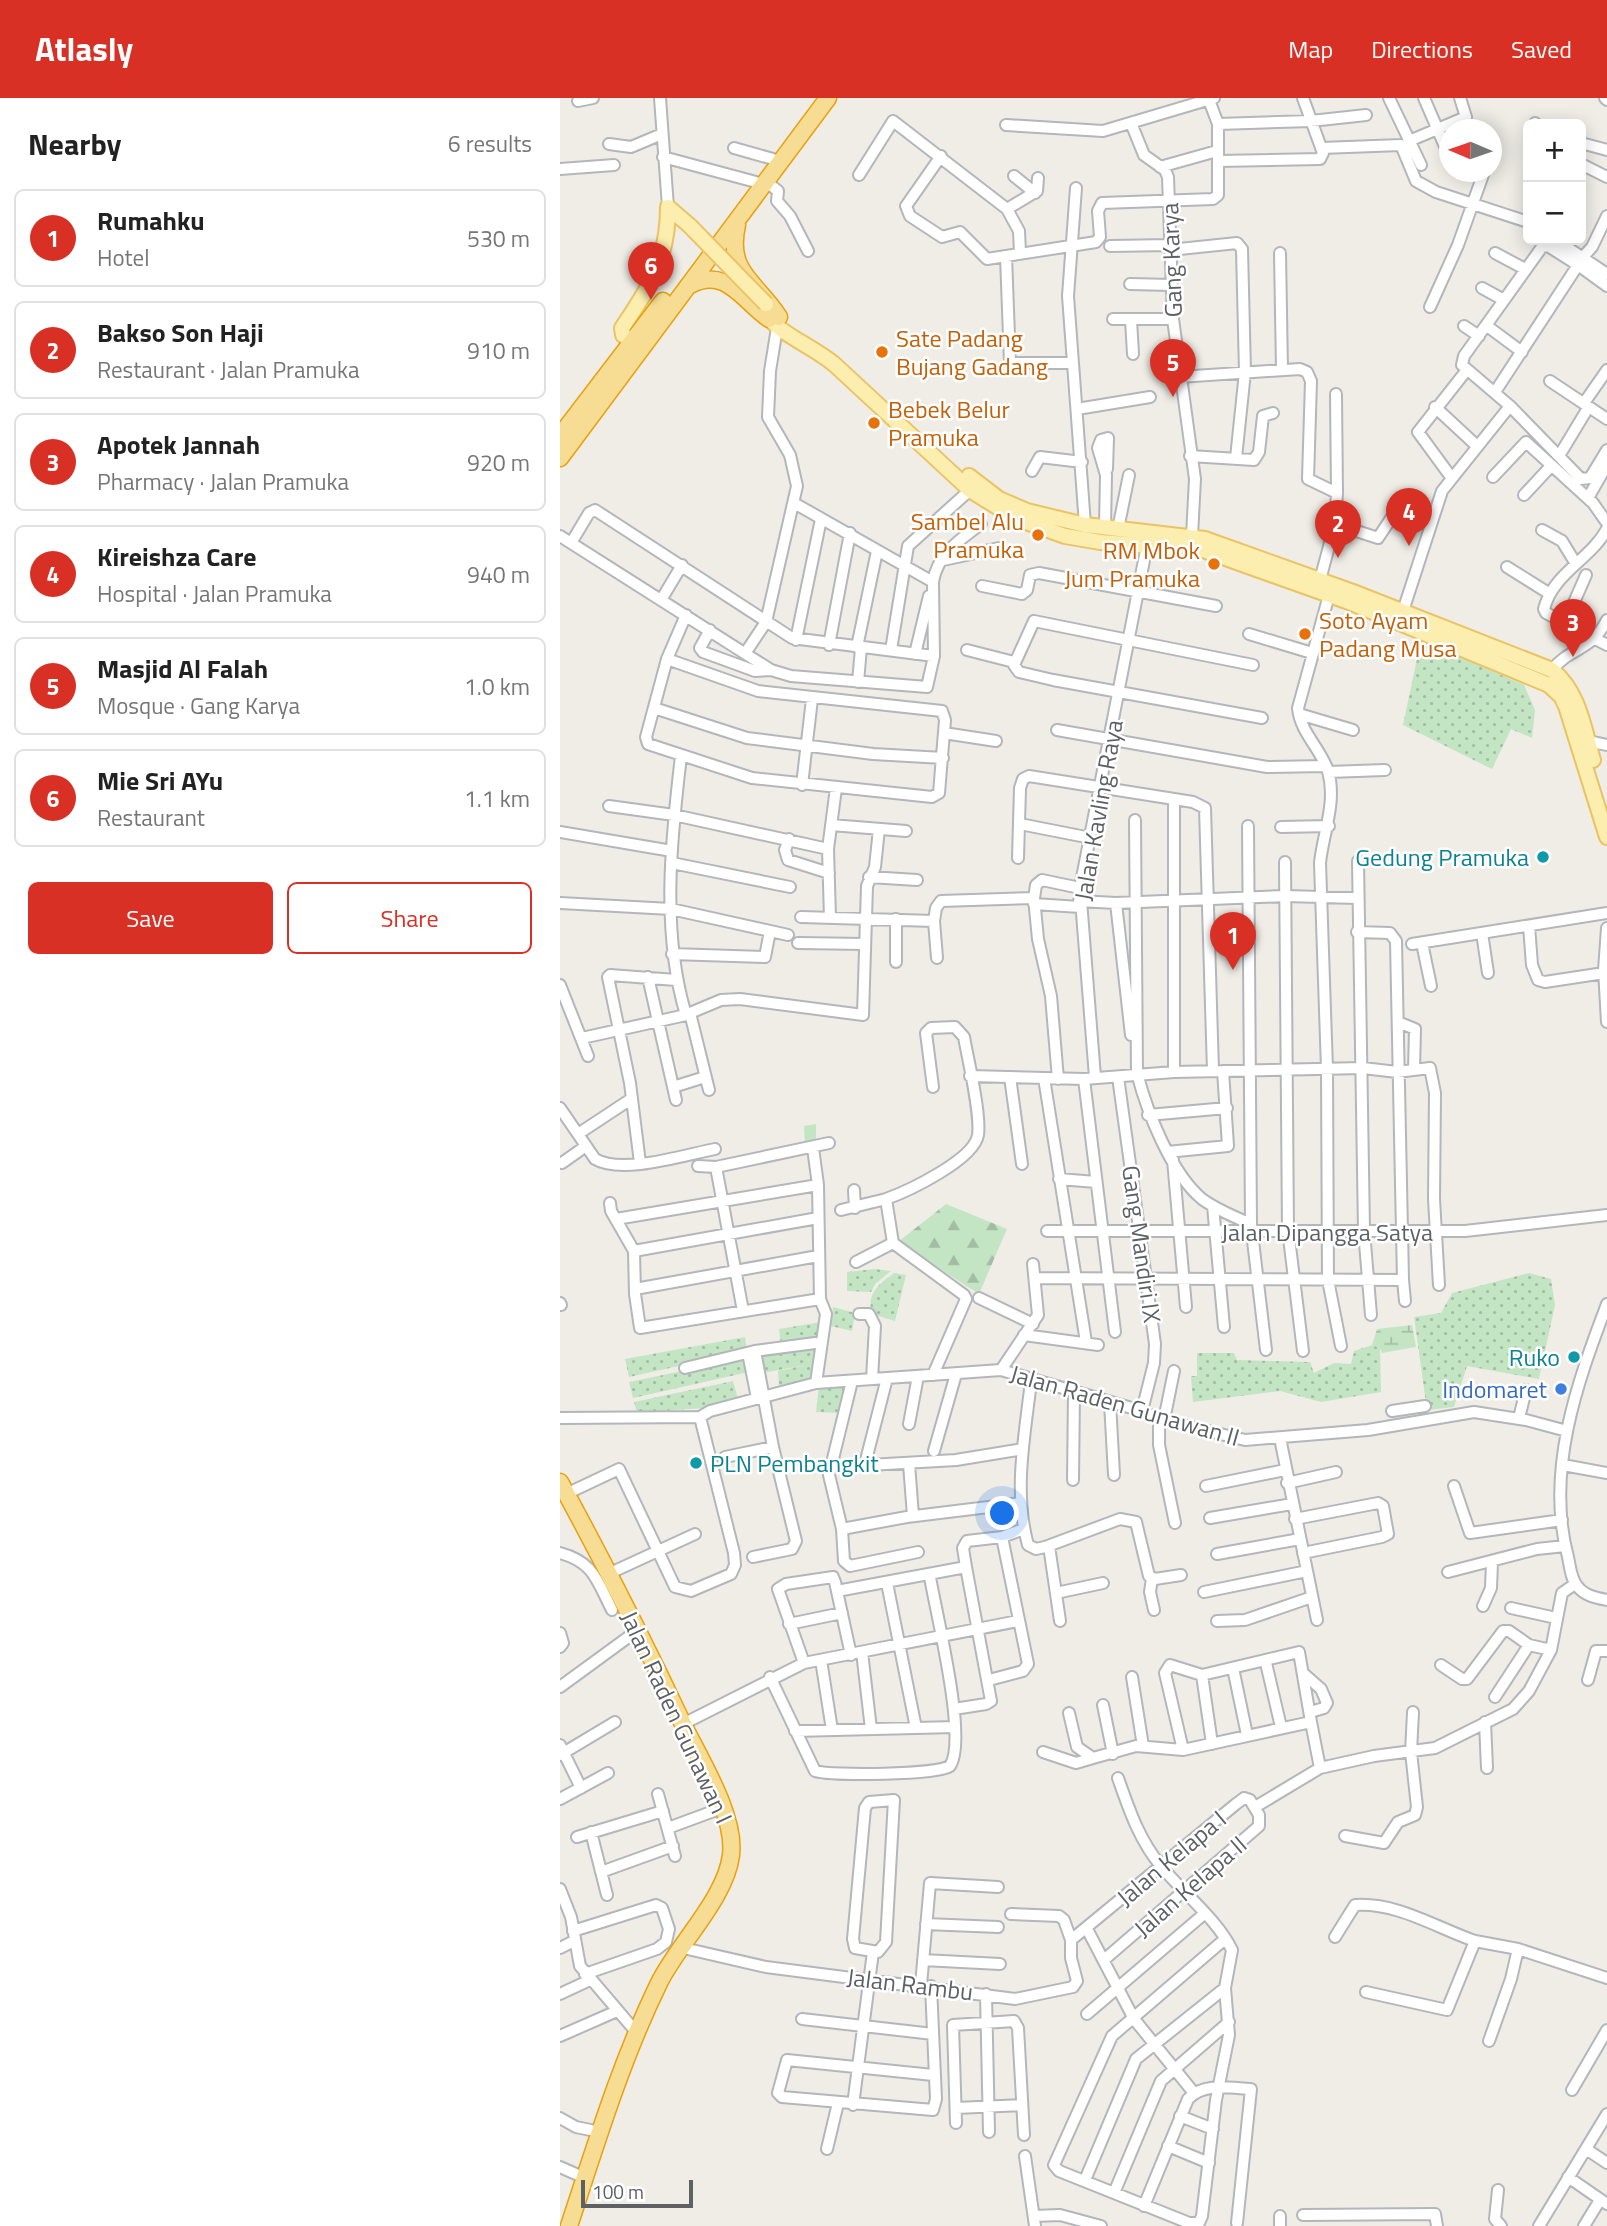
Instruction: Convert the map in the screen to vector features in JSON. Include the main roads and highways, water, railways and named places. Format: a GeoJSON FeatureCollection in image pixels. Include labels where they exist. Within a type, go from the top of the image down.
{"type":"FeatureCollection","features":[{"type":"Feature","properties":{"kind":"highway"},"geometry":{"type":"LineString","coordinates":[[560,458],[737,223],[762,183],[773,159],[816,98]]}},
{"type":"Feature","properties":{"kind":"highway"},"geometry":{"type":"LineString","coordinates":[[560,436],[828,98]]}},
{"type":"Feature","properties":{"kind":"highway"},"geometry":{"type":"LineString","coordinates":[[737,223],[733,247],[738,265],[770,315]]}},
{"type":"Feature","properties":{"kind":"highway"},"geometry":{"type":"LineString","coordinates":[[725,281],[723,273],[726,267],[738,265]]}},
{"type":"Feature","properties":{"kind":"highway"},"geometry":{"type":"LineString","coordinates":[[689,286],[707,278],[725,281],[770,315]]}},
{"type":"Feature","properties":{"kind":"highway","name":"Jalan Raden Gunawan I"},"geometry":{"type":"LineString","coordinates":[[564,1496],[638,1630],[722,1808],[731,1843],[726,1874],[679,1947],[637,2033],[569,2226]]}},
{"type":"Feature","properties":{"kind":"main road"},"geometry":{"type":"LineString","coordinates":[[632,342],[623,335],[622,328],[644,299],[658,270],[668,213],[687,229],[770,315],[822,342],[937,451],[999,499],[1027,511],[1085,525],[1112,528],[1203,550],[1295,577],[1320,580],[1351,597],[1555,690],[1562,696],[1571,719],[1607,837]]}},
{"type":"Feature","properties":{"kind":"main road"},"geometry":{"type":"LineString","coordinates":[[937,451],[970,490],[998,510],[1040,528],[1100,542],[1157,541],[1192,536],[1295,577],[1329,594],[1403,611],[1552,670],[1569,688],[1607,805]]}},
{"type":"Feature","properties":{"kind":"place","name":"Mie Sri AYu"},"geometry":{"type":"Point","coordinates":[651,300]}},
{"type":"Feature","properties":{"kind":"place","name":"Sate Padang Bujang Gadang"},"geometry":{"type":"Point","coordinates":[882,352]}},
{"type":"Feature","properties":{"kind":"place","name":"Masjid Al Falah"},"geometry":{"type":"Point","coordinates":[1173,397]}},
{"type":"Feature","properties":{"kind":"place","name":"Bebek Belur Pramuka"},"geometry":{"type":"Point","coordinates":[874,423]}},
{"type":"Feature","properties":{"kind":"place","name":"Sambel Alu Pramuka"},"geometry":{"type":"Point","coordinates":[1038,535]}},
{"type":"Feature","properties":{"kind":"place","name":"Kireishza Care"},"geometry":{"type":"Point","coordinates":[1409,546]}},
{"type":"Feature","properties":{"kind":"place","name":"Bakso Son Haji"},"geometry":{"type":"Point","coordinates":[1338,558]}},
{"type":"Feature","properties":{"kind":"place","name":"RM Mbok Jum Pramuka"},"geometry":{"type":"Point","coordinates":[1214,564]}},
{"type":"Feature","properties":{"kind":"place","name":"Soto Ayam Padang Musa"},"geometry":{"type":"Point","coordinates":[1305,634]}},
{"type":"Feature","properties":{"kind":"place","name":"Apotek Jannah"},"geometry":{"type":"Point","coordinates":[1573,657]}},
{"type":"Feature","properties":{"kind":"place","name":"Gedung Pramuka"},"geometry":{"type":"Point","coordinates":[1543,857]}},
{"type":"Feature","properties":{"kind":"place","name":"Rumahku"},"geometry":{"type":"Point","coordinates":[1233,970]}},
{"type":"Feature","properties":{"kind":"place","name":"Ruko"},"geometry":{"type":"Point","coordinates":[1574,1357]}},
{"type":"Feature","properties":{"kind":"place","name":"Indomaret"},"geometry":{"type":"Point","coordinates":[1561,1389]}},
{"type":"Feature","properties":{"kind":"place","name":"PLN Pembangkit"},"geometry":{"type":"Point","coordinates":[696,1463]}}]}
